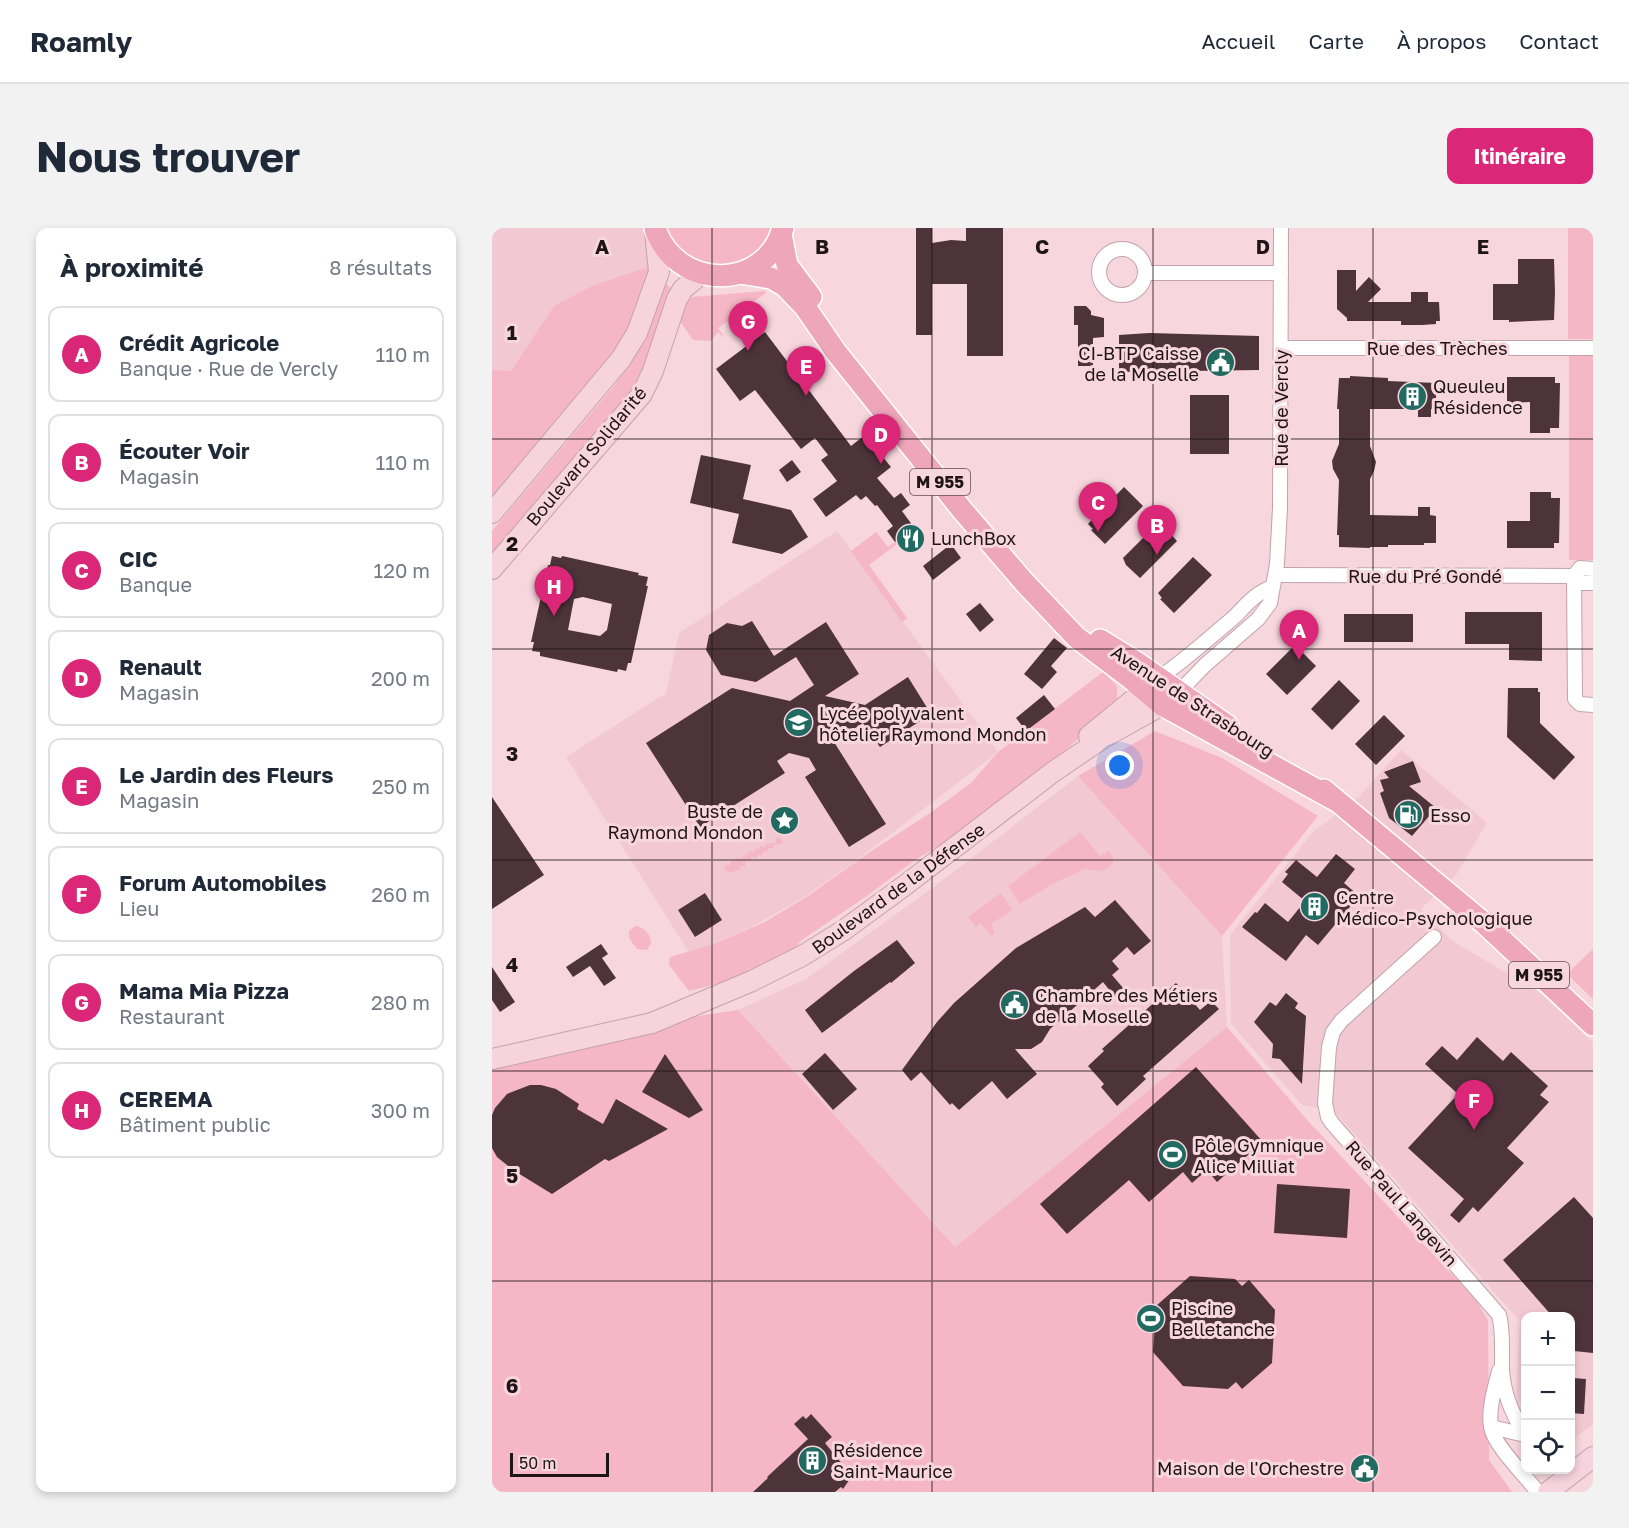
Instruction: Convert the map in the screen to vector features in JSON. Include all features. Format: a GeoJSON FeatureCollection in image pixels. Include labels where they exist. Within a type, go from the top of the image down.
{"type":"FeatureCollection","features":[{"type":"Feature","properties":{"kind":"main road"},"geometry":{"type":"LineString","coordinates":[[655,229],[669,254],[678,263],[701,274]]}},
{"type":"Feature","properties":{"kind":"main road"},"geometry":{"type":"LineString","coordinates":[[740,273],[754,267],[765,258],[775,247],[782,231]]}},
{"type":"Feature","properties":{"kind":"main road","name":"Avenue de Strasbourg"},"geometry":{"type":"LineString","coordinates":[[782,231],[787,265],[816,304],[836,352]]}},
{"type":"Feature","properties":{"kind":"main road","name":"Avenue de Strasbourg"},"geometry":{"type":"LineString","coordinates":[[701,274],[726,276],[740,273],[771,278],[785,286],[805,308],[836,352],[963,511],[1048,609],[1076,636],[1152,684],[1170,699],[1315,781],[1485,924],[1593,1025]]}},
{"type":"Feature","properties":{"kind":"street","name":"Rue de Vercly"},"geometry":{"type":"LineString","coordinates":[[1170,699],[1258,619],[1270,603],[1281,497],[1281,228]]}},
{"type":"Feature","properties":{"kind":"street","name":"Boulevard Solidarité"},"geometry":{"type":"LineString","coordinates":[[492,513],[621,359],[637,333],[659,272],[655,229]]}},
{"type":"Feature","properties":{"kind":"street"},"geometry":{"type":"LineString","coordinates":[[1146,273],[1281,273]]}},
{"type":"Feature","properties":{"kind":"street","name":"Boulevard Solidarité"},"geometry":{"type":"LineString","coordinates":[[492,569],[642,394],[653,371],[677,300],[683,289],[701,274]]}},
{"type":"Feature","properties":{"kind":"street","name":"Rue des Trèches"},"geometry":{"type":"LineString","coordinates":[[1281,348],[1593,348]]}},
{"type":"Feature","properties":{"kind":"street","name":"Rue du Pré Gondé"},"geometry":{"type":"LineString","coordinates":[[1574,576],[1580,568],[1593,568]]}},
{"type":"Feature","properties":{"kind":"street"},"geometry":{"type":"LineString","coordinates":[[1574,576],[1575,699],[1580,704],[1593,705]]}},
{"type":"Feature","properties":{"kind":"street","name":"Rue du Pré Gondé"},"geometry":{"type":"LineString","coordinates":[[1274,581],[1574,576],[1582,583],[1593,583]]}},
{"type":"Feature","properties":{"kind":"street"},"geometry":{"type":"LineString","coordinates":[[1152,684],[1182,662],[1238,613],[1256,594],[1274,581]]}},
{"type":"Feature","properties":{"kind":"street","name":"Boulevard de la Défense"},"geometry":{"type":"LineString","coordinates":[[1053,772],[1095,730],[1152,684]]}},
{"type":"Feature","properties":{"kind":"street","name":"Boulevard de la Défense"},"geometry":{"type":"LineString","coordinates":[[492,1059],[652,1023],[752,981],[792,961],[844,930],[952,851],[1053,772],[1103,738],[1170,699]]}},
{"type":"Feature","properties":{"kind":"street","name":"Rue Paul Langevin"},"geometry":{"type":"LineString","coordinates":[[1434,936],[1341,1021],[1333,1032],[1329,1047],[1325,1110],[1332,1123],[1499,1315],[1502,1325],[1502,1363],[1509,1408],[1521,1428]]}},
{"type":"Feature","properties":{"kind":"street","name":"Rue Paul Langevin"},"geometry":{"type":"LineString","coordinates":[[1502,1363],[1494,1394],[1491,1427],[1521,1434]]}},
{"type":"Feature","properties":{"kind":"street"},"geometry":{"type":"LineString","coordinates":[[1491,1427],[1495,1439],[1538,1492]]}},
{"type":"Feature","properties":{"kind":"street"},"geometry":{"type":"LineString","coordinates":[[1555,1481],[1593,1457]]}},
{"type":"Feature","properties":{"kind":"shaded area"},"geometry":{"type":"Polygon","coordinates":[[[492,228],[647,228],[654,260],[492,517],[492,228]]]}},
{"type":"Feature","properties":{"kind":"shaded area"},"geometry":{"type":"Polygon","coordinates":[[[666,228],[773,228],[765,242],[742,261],[714,266],[686,255],[674,244],[666,228]]]}},
{"type":"Feature","properties":{"kind":"shaded area"},"geometry":{"type":"Polygon","coordinates":[[[1568,228],[1593,228],[1593,339],[1568,339],[1568,228]]]}},
{"type":"Feature","properties":{"kind":"shaded area"},"geometry":{"type":"Polygon","coordinates":[[[648,267],[659,272],[637,333],[492,513],[492,370],[511,371],[554,306],[592,286],[648,267]]]}},
{"type":"Feature","properties":{"kind":"shaded area"},"geometry":{"type":"Polygon","coordinates":[[[664,282],[672,289],[654,345],[629,395],[492,558],[492,531],[614,386],[639,349],[664,282]]]}},
{"type":"Feature","properties":{"kind":"shaded area"},"geometry":{"type":"Polygon","coordinates":[[[764,291],[766,293],[718,328],[723,335],[718,332],[711,341],[693,340],[680,321],[687,302],[692,297],[764,291]]]}},
{"type":"Feature","properties":{"kind":"shaded area"},"geometry":{"type":"Polygon","coordinates":[[[1569,356],[1593,356],[1593,560],[1569,560],[1569,356]]]}},
{"type":"Feature","properties":{"kind":"shaded area","name":"Lycée polyvalent hôtelier Raymond Mondon"},"geometry":{"type":"Polygon","coordinates":[[[837,531],[998,752],[853,863],[804,897],[753,926],[690,954],[566,757],[666,693],[679,633],[837,531]]]}},
{"type":"Feature","properties":{"kind":"shaded area"},"geometry":{"type":"Polygon","coordinates":[[[876,532],[888,547],[899,539],[901,541],[869,565],[907,618],[902,622],[851,551],[876,532]]]}},
{"type":"Feature","properties":{"kind":"shaded area"},"geometry":{"type":"Polygon","coordinates":[[[1103,672],[1117,686],[1117,705],[1013,796],[973,826],[915,860],[799,942],[796,950],[728,981],[689,991],[669,965],[670,957],[711,945],[765,922],[808,896],[971,783],[998,752],[1103,672]]]}},
{"type":"Feature","properties":{"kind":"shaded area"},"geometry":{"type":"Polygon","coordinates":[[[1155,731],[1222,758],[1318,816],[1222,936],[1078,776],[1155,731]]]}},
{"type":"Feature","properties":{"kind":"shaded area"},"geometry":{"type":"Polygon","coordinates":[[[1401,750],[1487,823],[1456,875],[1421,909],[1451,940],[1543,995],[1593,1043],[1593,1424],[1575,1438],[1575,1312],[1521,1312],[1521,1405],[1516,1394],[1520,1321],[1334,1111],[1302,1105],[1231,1024],[1230,935],[1314,831],[1358,798],[1401,750]]]}},
{"type":"Feature","properties":{"kind":"shaded area"},"geometry":{"type":"Polygon","coordinates":[[[1078,776],[1222,936],[1227,1027],[955,1247],[738,1010],[806,979],[935,886],[1078,776]]]}},
{"type":"Feature","properties":{"kind":"shaded area"},"geometry":{"type":"Polygon","coordinates":[[[1080,832],[1100,856],[1109,851],[1113,863],[1104,871],[1084,869],[1020,904],[1008,886],[1080,832]]]}},
{"type":"Feature","properties":{"kind":"shaded area"},"geometry":{"type":"Polygon","coordinates":[[[777,837],[783,840],[782,844],[774,845],[773,849],[768,848],[767,852],[763,851],[762,855],[757,855],[757,858],[752,857],[751,862],[746,861],[745,867],[740,866],[739,871],[735,870],[734,873],[724,871],[725,865],[730,865],[732,860],[736,861],[737,857],[742,859],[743,855],[747,856],[749,851],[754,852],[755,848],[759,850],[760,846],[765,847],[766,844],[775,843],[777,837]]]}},
{"type":"Feature","properties":{"kind":"shaded area"},"geometry":{"type":"Polygon","coordinates":[[[1001,893],[1012,910],[991,924],[995,933],[991,936],[981,923],[976,927],[968,917],[1001,893]]]}},
{"type":"Feature","properties":{"kind":"shaded area"},"geometry":{"type":"Polygon","coordinates":[[[636,926],[650,937],[651,943],[647,950],[637,949],[629,938],[629,931],[636,926]]]}},
{"type":"Feature","properties":{"kind":"shaded area"},"geometry":{"type":"Polygon","coordinates":[[[1593,949],[1593,999],[1567,974],[1593,949]]]}},
{"type":"Feature","properties":{"kind":"shaded area"},"geometry":{"type":"Polygon","coordinates":[[[738,1010],[955,1247],[1227,1027],[1309,1122],[1476,1300],[1488,1320],[1489,1460],[1512,1492],[492,1492],[492,1059],[652,1023],[738,1010]]]}},
{"type":"Feature","properties":{"kind":"building"},"geometry":{"type":"Polygon","coordinates":[[[916,228],[932,228],[932,243],[951,240],[966,241],[966,228],[1003,228],[1003,356],[967,356],[967,284],[932,284],[932,335],[916,335],[916,228]]]}},
{"type":"Feature","properties":{"kind":"building"},"geometry":{"type":"Polygon","coordinates":[[[1518,259],[1554,259],[1554,320],[1509,322],[1509,320],[1493,320],[1493,284],[1518,284],[1518,259]]]}},
{"type":"Feature","properties":{"kind":"building"},"geometry":{"type":"Polygon","coordinates":[[[1337,270],[1356,270],[1356,291],[1369,277],[1381,289],[1368,302],[1411,302],[1411,292],[1428,292],[1428,302],[1439,302],[1440,321],[1436,321],[1436,324],[1401,325],[1401,321],[1347,321],[1347,318],[1337,309],[1337,270]]]}},
{"type":"Feature","properties":{"kind":"building"},"geometry":{"type":"Polygon","coordinates":[[[1074,306],[1086,306],[1091,311],[1091,315],[1104,318],[1104,337],[1093,338],[1093,366],[1078,366],[1078,325],[1074,325],[1074,306]]]}},
{"type":"Feature","properties":{"kind":"building"},"geometry":{"type":"Polygon","coordinates":[[[765,332],[851,446],[865,435],[891,467],[877,478],[894,498],[901,493],[910,505],[902,511],[921,537],[906,548],[899,539],[895,542],[887,531],[893,526],[877,505],[875,506],[866,496],[861,500],[856,495],[826,517],[813,499],[837,481],[821,460],[828,455],[815,438],[801,449],[755,390],[740,401],[716,369],[765,332]]]}},
{"type":"Feature","properties":{"kind":"building"},"geometry":{"type":"Polygon","coordinates":[[[1149,333],[1259,336],[1259,370],[1119,372],[1119,335],[1149,333]]]}},
{"type":"Feature","properties":{"kind":"building"},"geometry":{"type":"Polygon","coordinates":[[[1350,376],[1388,378],[1388,381],[1436,383],[1436,409],[1431,409],[1431,417],[1418,417],[1418,409],[1370,409],[1370,446],[1376,462],[1370,479],[1370,515],[1418,516],[1418,507],[1430,507],[1430,515],[1436,516],[1436,543],[1370,548],[1339,547],[1339,535],[1337,535],[1339,480],[1333,469],[1332,461],[1339,444],[1339,409],[1337,409],[1339,378],[1350,378],[1350,376]]]}},
{"type":"Feature","properties":{"kind":"building"},"geometry":{"type":"Polygon","coordinates":[[[1507,377],[1555,377],[1555,383],[1560,383],[1559,428],[1550,428],[1550,433],[1530,433],[1530,402],[1507,403],[1507,377]]]}},
{"type":"Feature","properties":{"kind":"building"},"geometry":{"type":"Polygon","coordinates":[[[1190,395],[1229,395],[1229,454],[1190,454],[1190,395]]]}},
{"type":"Feature","properties":{"kind":"building"},"geometry":{"type":"Polygon","coordinates":[[[701,455],[751,465],[743,499],[791,510],[808,537],[782,554],[732,543],[739,514],[690,503],[701,455]]]}},
{"type":"Feature","properties":{"kind":"building"},"geometry":{"type":"Polygon","coordinates":[[[792,460],[801,472],[787,482],[779,470],[792,460]]]}},
{"type":"Feature","properties":{"kind":"building"},"geometry":{"type":"Polygon","coordinates":[[[1124,487],[1143,506],[1105,544],[1088,524],[1124,487]]]}},
{"type":"Feature","properties":{"kind":"building"},"geometry":{"type":"Polygon","coordinates":[[[1530,492],[1551,492],[1551,498],[1560,498],[1559,543],[1554,543],[1554,548],[1507,548],[1507,521],[1530,521],[1530,492]]]}},
{"type":"Feature","properties":{"kind":"building"},"geometry":{"type":"Polygon","coordinates":[[[1162,519],[1168,531],[1177,541],[1140,578],[1126,565],[1123,558],[1162,519]]]}},
{"type":"Feature","properties":{"kind":"building"},"geometry":{"type":"Polygon","coordinates":[[[951,544],[961,558],[933,580],[923,566],[951,544]]]}},
{"type":"Feature","properties":{"kind":"building"},"geometry":{"type":"Polygon","coordinates":[[[552,556],[561,558],[562,556],[648,577],[631,663],[628,663],[626,671],[618,669],[617,672],[540,656],[540,652],[532,651],[534,642],[531,642],[548,565],[550,565],[552,556]],[[583,597],[574,599],[568,630],[600,636],[607,630],[612,604],[583,597]]]}},
{"type":"Feature","properties":{"kind":"building"},"geometry":{"type":"Polygon","coordinates":[[[1193,557],[1212,575],[1174,613],[1160,599],[1162,598],[1158,593],[1193,557]]]}},
{"type":"Feature","properties":{"kind":"building"},"geometry":{"type":"Polygon","coordinates":[[[980,603],[994,620],[980,632],[966,614],[980,603]]]}},
{"type":"Feature","properties":{"kind":"building"},"geometry":{"type":"Polygon","coordinates":[[[1465,612],[1542,612],[1542,661],[1509,660],[1509,644],[1465,644],[1465,612]]]}},
{"type":"Feature","properties":{"kind":"building"},"geometry":{"type":"Polygon","coordinates":[[[1344,614],[1413,614],[1413,642],[1344,642],[1344,614]]]}},
{"type":"Feature","properties":{"kind":"building"},"geometry":{"type":"Polygon","coordinates":[[[752,621],[774,656],[826,622],[859,674],[825,696],[865,705],[908,677],[931,714],[880,747],[863,723],[834,742],[886,824],[849,847],[805,777],[816,770],[809,758],[789,753],[777,761],[785,773],[700,827],[646,743],[732,688],[790,701],[814,685],[796,657],[756,682],[721,675],[706,650],[709,635],[727,623],[742,626],[752,621]]]}},
{"type":"Feature","properties":{"kind":"building"},"geometry":{"type":"Polygon","coordinates":[[[1054,638],[1067,648],[1051,666],[1057,672],[1042,689],[1024,674],[1054,638]]]}},
{"type":"Feature","properties":{"kind":"building"},"geometry":{"type":"Polygon","coordinates":[[[1295,645],[1316,666],[1287,695],[1266,674],[1295,645]]]}},
{"type":"Feature","properties":{"kind":"building"},"geometry":{"type":"Polygon","coordinates":[[[1339,680],[1360,701],[1332,730],[1311,709],[1339,680]]]}},
{"type":"Feature","properties":{"kind":"building"},"geometry":{"type":"Polygon","coordinates":[[[1508,688],[1538,688],[1540,723],[1575,757],[1554,780],[1507,737],[1508,688]]]}},
{"type":"Feature","properties":{"kind":"building"},"geometry":{"type":"Polygon","coordinates":[[[1044,695],[1055,709],[1026,731],[1016,718],[1044,695]]]}},
{"type":"Feature","properties":{"kind":"building"},"geometry":{"type":"Polygon","coordinates":[[[1384,715],[1405,736],[1376,765],[1355,744],[1384,715]]]}},
{"type":"Feature","properties":{"kind":"building"},"geometry":{"type":"Polygon","coordinates":[[[1413,761],[1421,782],[1409,786],[1436,808],[1412,836],[1389,818],[1380,793],[1384,791],[1380,780],[1389,778],[1384,772],[1413,761]]]}},
{"type":"Feature","properties":{"kind":"building"},"geometry":{"type":"Polygon","coordinates":[[[492,797],[544,875],[492,909],[492,797]]]}},
{"type":"Feature","properties":{"kind":"building","name":"Centre Médico-Psychologique"},"geometry":{"type":"Polygon","coordinates":[[[1336,854],[1355,869],[1344,883],[1359,896],[1318,945],[1306,935],[1286,961],[1242,927],[1265,903],[1288,922],[1305,901],[1282,882],[1288,874],[1285,872],[1296,860],[1317,877],[1336,854]]]}},
{"type":"Feature","properties":{"kind":"building"},"geometry":{"type":"Polygon","coordinates":[[[705,893],[722,920],[695,937],[678,910],[705,893]]]}},
{"type":"Feature","properties":{"kind":"building","name":"Chambre des Métiers de la Moselle"},"geometry":{"type":"Polygon","coordinates":[[[1115,900],[1151,941],[1134,955],[1127,947],[1112,961],[1119,969],[1112,975],[1124,989],[1115,997],[1103,982],[1050,1029],[1042,1042],[1031,1049],[1015,1049],[1037,1074],[1007,1099],[992,1081],[959,1110],[952,1103],[950,1105],[921,1072],[911,1081],[902,1070],[954,1003],[1016,948],[1085,907],[1095,917],[1115,900]]]}},
{"type":"Feature","properties":{"kind":"building"},"geometry":{"type":"Polygon","coordinates":[[[897,940],[915,963],[822,1033],[805,1010],[897,940]]]}},
{"type":"Feature","properties":{"kind":"building"},"geometry":{"type":"Polygon","coordinates":[[[601,944],[608,954],[602,958],[616,978],[604,986],[590,966],[573,977],[566,967],[601,944]]]}},
{"type":"Feature","properties":{"kind":"building"},"geometry":{"type":"Polygon","coordinates":[[[492,967],[515,1002],[500,1012],[492,1000],[492,967]]]}},
{"type":"Feature","properties":{"kind":"building"},"geometry":{"type":"Polygon","coordinates":[[[1176,983],[1200,1010],[1211,1001],[1219,1009],[1143,1076],[1146,1079],[1117,1106],[1101,1087],[1104,1084],[1088,1066],[1104,1051],[1102,1049],[1176,983]]]}},
{"type":"Feature","properties":{"kind":"building"},"geometry":{"type":"Polygon","coordinates":[[[1286,993],[1298,1003],[1295,1008],[1306,1016],[1302,1084],[1280,1059],[1272,1058],[1273,1044],[1254,1022],[1270,1002],[1276,1006],[1286,993]]]}},
{"type":"Feature","properties":{"kind":"building"},"geometry":{"type":"Polygon","coordinates":[[[1477,1037],[1503,1061],[1511,1052],[1548,1086],[1540,1095],[1549,1102],[1507,1148],[1524,1163],[1478,1212],[1473,1207],[1459,1223],[1450,1215],[1464,1199],[1408,1148],[1458,1094],[1425,1064],[1442,1046],[1457,1060],[1477,1037]]]}},
{"type":"Feature","properties":{"kind":"building"},"geometry":{"type":"Polygon","coordinates":[[[825,1053],[857,1089],[833,1110],[802,1074],[825,1053]]]}},
{"type":"Feature","properties":{"kind":"building"},"geometry":{"type":"Polygon","coordinates":[[[665,1054],[703,1110],[689,1118],[642,1092],[665,1054]]]}},
{"type":"Feature","properties":{"kind":"building","name":"Pôle Gymnique Alice Milliat"},"geometry":{"type":"Polygon","coordinates":[[[1196,1067],[1263,1142],[1217,1182],[1207,1170],[1192,1183],[1183,1172],[1149,1202],[1129,1180],[1067,1234],[1040,1204],[1196,1067]]]}},
{"type":"Feature","properties":{"kind":"building"},"geometry":{"type":"Polygon","coordinates":[[[530,1085],[556,1089],[579,1104],[577,1109],[603,1124],[616,1099],[668,1129],[609,1161],[605,1159],[552,1194],[513,1170],[497,1157],[492,1148],[492,1115],[495,1108],[507,1094],[530,1085]]]}},
{"type":"Feature","properties":{"kind":"building"},"geometry":{"type":"Polygon","coordinates":[[[1277,1184],[1350,1189],[1347,1238],[1274,1233],[1277,1184]]]}},
{"type":"Feature","properties":{"kind":"building"},"geometry":{"type":"Polygon","coordinates":[[[1574,1197],[1593,1218],[1593,1353],[1575,1351],[1575,1312],[1549,1312],[1503,1260],[1574,1197]]]}},
{"type":"Feature","properties":{"kind":"building"},"geometry":{"type":"Polygon","coordinates":[[[1190,1276],[1235,1279],[1242,1286],[1249,1280],[1275,1310],[1272,1363],[1242,1389],[1236,1382],[1228,1389],[1183,1386],[1153,1352],[1156,1306],[1190,1276]]]}},
{"type":"Feature","properties":{"kind":"building"},"geometry":{"type":"Polygon","coordinates":[[[1575,1378],[1586,1379],[1584,1414],[1575,1413],[1575,1378]]]}},
{"type":"Feature","properties":{"kind":"building","name":"Résidence Saint-Maurice"},"geometry":{"type":"Polygon","coordinates":[[[811,1414],[832,1437],[825,1443],[852,1476],[843,1489],[841,1487],[835,1492],[753,1492],[808,1439],[794,1424],[803,1416],[806,1419],[811,1414]]]}},
{"type":"Feature","properties":{"kind":"place","name":"Mama Mia Pizza"},"geometry":{"type":"Point","coordinates":[748,351]}},
{"type":"Feature","properties":{"kind":"place","name":"CI-BTP Caisse de la Moselle"},"geometry":{"type":"Point","coordinates":[1220,363]}},
{"type":"Feature","properties":{"kind":"place","name":"Le Jardin des Fleurs"},"geometry":{"type":"Point","coordinates":[806,396]}},
{"type":"Feature","properties":{"kind":"place","name":"Queuleu Résidence"},"geometry":{"type":"Point","coordinates":[1412,396]}},
{"type":"Feature","properties":{"kind":"place","name":"Renault"},"geometry":{"type":"Point","coordinates":[881,464]}},
{"type":"Feature","properties":{"kind":"place","name":"CIC"},"geometry":{"type":"Point","coordinates":[1098,532]}},
{"type":"Feature","properties":{"kind":"place","name":"LunchBox"},"geometry":{"type":"Point","coordinates":[910,538]}},
{"type":"Feature","properties":{"kind":"place","name":"Écouter Voir"},"geometry":{"type":"Point","coordinates":[1157,555]}},
{"type":"Feature","properties":{"kind":"place","name":"CEREMA"},"geometry":{"type":"Point","coordinates":[554,616]}},
{"type":"Feature","properties":{"kind":"place","name":"Crédit Agricole"},"geometry":{"type":"Point","coordinates":[1299,660]}},
{"type":"Feature","properties":{"kind":"place","name":"Lycée polyvalent hôtelier Raymond Mondon"},"geometry":{"type":"Point","coordinates":[798,723]}},
{"type":"Feature","properties":{"kind":"place","name":"Esso"},"geometry":{"type":"Point","coordinates":[1409,815]}},
{"type":"Feature","properties":{"kind":"place","name":"Buste de Raymond Mondon"},"geometry":{"type":"Point","coordinates":[784,821]}},
{"type":"Feature","properties":{"kind":"place","name":"Centre Médico-Psychologique"},"geometry":{"type":"Point","coordinates":[1315,907]}},
{"type":"Feature","properties":{"kind":"place","name":"Chambre des Métiers de la Moselle"},"geometry":{"type":"Point","coordinates":[1014,1005]}},
{"type":"Feature","properties":{"kind":"place","name":"Forum Automobiles"},"geometry":{"type":"Point","coordinates":[1474,1130]}},
{"type":"Feature","properties":{"kind":"place","name":"Pôle Gymnique Alice Milliat"},"geometry":{"type":"Point","coordinates":[1173,1155]}},
{"type":"Feature","properties":{"kind":"place","name":"Piscine Belletanche"},"geometry":{"type":"Point","coordinates":[1150,1318]}},
{"type":"Feature","properties":{"kind":"place","name":"Résidence Saint-Maurice"},"geometry":{"type":"Point","coordinates":[812,1460]}},
{"type":"Feature","properties":{"kind":"place","name":"Maison de l'Orchestre"},"geometry":{"type":"Point","coordinates":[1365,1468]}}]}
